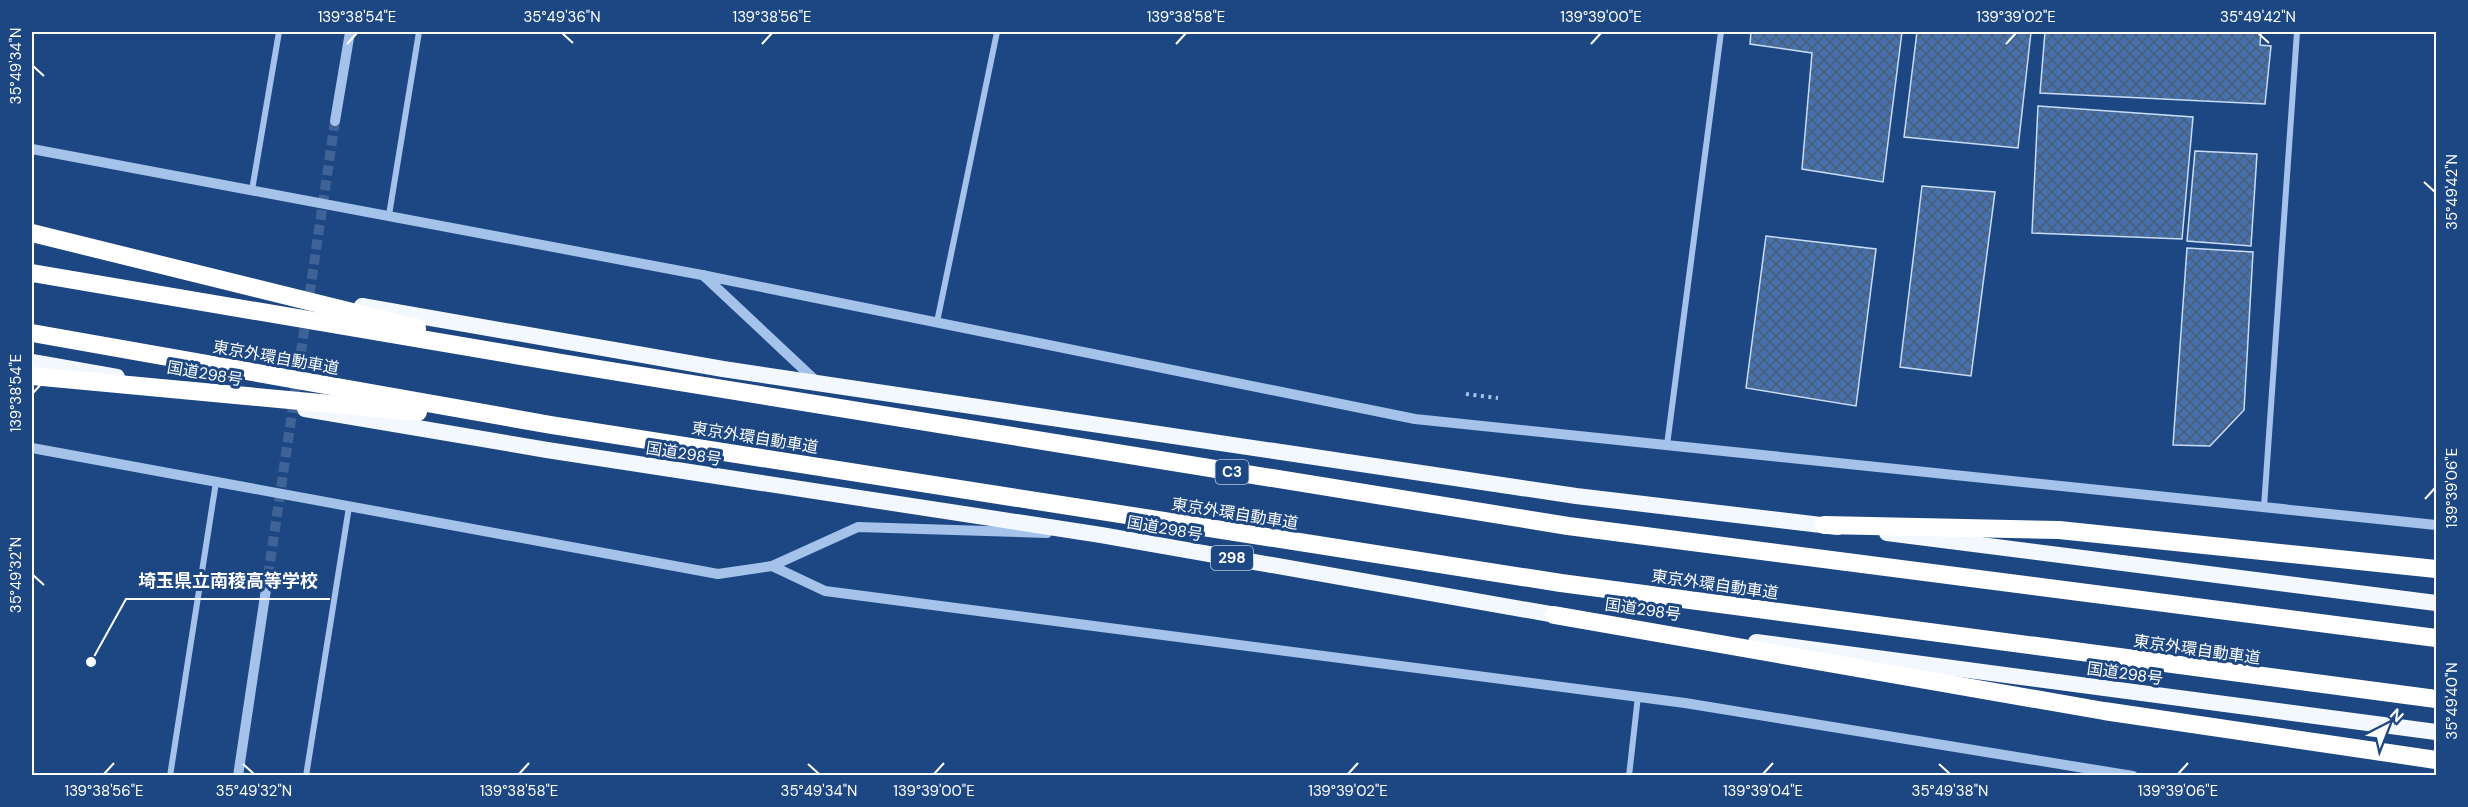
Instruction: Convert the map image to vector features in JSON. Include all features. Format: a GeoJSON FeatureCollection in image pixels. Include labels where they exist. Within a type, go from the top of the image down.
{"type":"FeatureCollection","features":[{"type":"Feature","properties":{"kind":"highway"},"geometry":{"type":"LineString","coordinates":[[32,233],[562,363]]}},
{"type":"Feature","properties":{"kind":"highway"},"geometry":{"type":"LineString","coordinates":[[32,242],[412,316],[816,382],[1576,496],[1824,525],[2436,603]]}},
{"type":"Feature","properties":{"kind":"highway","name":"C3"},"geometry":{"type":"LineString","coordinates":[[32,273],[562,363],[1568,526],[2436,638]]}},
{"type":"Feature","properties":{"kind":"highway","name":"東京外環自動車道"},"geometry":{"type":"LineString","coordinates":[[32,333],[551,425],[1561,584],[2436,699]]}},
{"type":"Feature","properties":{"kind":"highway","name":"国道298号"},"geometry":{"type":"LineString","coordinates":[[32,362],[547,450],[1101,534],[1554,615],[2436,732]]}},
{"type":"Feature","properties":{"kind":"highway"},"geometry":{"type":"LineString","coordinates":[[32,376],[551,425]]}},
{"type":"Feature","properties":{"kind":"highway"},"geometry":{"type":"LineString","coordinates":[[1824,525],[2059,530],[2436,568]]}},
{"type":"Feature","properties":{"kind":"highway"},"geometry":{"type":"LineString","coordinates":[[1554,615],[2104,711],[2436,760]]}},
{"type":"Feature","properties":{"kind":"street"},"geometry":{"type":"LineString","coordinates":[[252,190],[279,32]]}},
{"type":"Feature","properties":{"kind":"street"},"geometry":{"type":"LineString","coordinates":[[335,121],[351,32]]}},
{"type":"Feature","properties":{"kind":"street"},"geometry":{"type":"LineString","coordinates":[[389,215],[419,32]]}},
{"type":"Feature","properties":{"kind":"street"},"geometry":{"type":"LineString","coordinates":[[937,322],[997,32]]}},
{"type":"Feature","properties":{"kind":"street"},"geometry":{"type":"LineString","coordinates":[[1667,445],[1721,32]]}},
{"type":"Feature","properties":{"kind":"street"},"geometry":{"type":"LineString","coordinates":[[2264,507],[2297,32]]}},
{"type":"Feature","properties":{"kind":"street"},"geometry":{"type":"LineString","coordinates":[[32,149],[702,275],[1415,419],[2436,525]]}},
{"type":"Feature","properties":{"kind":"street"},"geometry":{"type":"LineString","coordinates":[[702,275],[816,382]]}},
{"type":"Feature","properties":{"kind":"street"},"geometry":{"type":"LineString","coordinates":[[32,448],[718,574],[772,566],[858,527],[1101,534]]}},
{"type":"Feature","properties":{"kind":"street"},"geometry":{"type":"LineString","coordinates":[[170,776],[216,482]]}},
{"type":"Feature","properties":{"kind":"street"},"geometry":{"type":"LineString","coordinates":[[306,776],[349,507]]}},
{"type":"Feature","properties":{"kind":"street"},"geometry":{"type":"LineString","coordinates":[[772,566],[825,591],[1638,696],[2133,776]]}},
{"type":"Feature","properties":{"kind":"street"},"geometry":{"type":"LineString","coordinates":[[238,776],[268,576]]}},
{"type":"Feature","properties":{"kind":"street"},"geometry":{"type":"LineString","coordinates":[[1629,776],[1638,696]]}},
{"type":"Feature","properties":{"kind":"building"},"geometry":{"type":"Polygon","coordinates":[[[1751,32],[1902,32],[1883,182],[1802,169],[1812,53],[1750,44],[1751,32]]]}},
{"type":"Feature","properties":{"kind":"building"},"geometry":{"type":"Polygon","coordinates":[[[1917,32],[2031,32],[2018,148],[1904,137],[1917,32]]]}},
{"type":"Feature","properties":{"kind":"building"},"geometry":{"type":"Polygon","coordinates":[[[2045,32],[2261,32],[2260,45],[2271,46],[2265,104],[2040,93],[2045,32]]]}},
{"type":"Feature","properties":{"kind":"building"},"geometry":{"type":"Polygon","coordinates":[[[2038,106],[2193,117],[2182,239],[2032,233],[2038,106]]]}},
{"type":"Feature","properties":{"kind":"building"},"geometry":{"type":"Polygon","coordinates":[[[2195,151],[2257,154],[2251,246],[2187,241],[2195,151]]]}},
{"type":"Feature","properties":{"kind":"building"},"geometry":{"type":"Polygon","coordinates":[[[1922,186],[1995,192],[1971,376],[1900,367],[1922,186]]]}},
{"type":"Feature","properties":{"kind":"building"},"geometry":{"type":"Polygon","coordinates":[[[1766,236],[1876,249],[1856,406],[1746,388],[1766,236]]]}},
{"type":"Feature","properties":{"kind":"building"},"geometry":{"type":"Polygon","coordinates":[[[2187,248],[2253,252],[2244,410],[2210,446],[2173,445],[2187,248]]]}},
{"type":"Feature","properties":{"kind":"tunnel"},"geometry":{"type":"LineString","coordinates":[[268,576],[335,121]]}},
{"type":"Feature","properties":{"kind":"place","name":"埼玉県立南稜高等学校"},"geometry":{"type":"Point","coordinates":[91,662]}}]}
